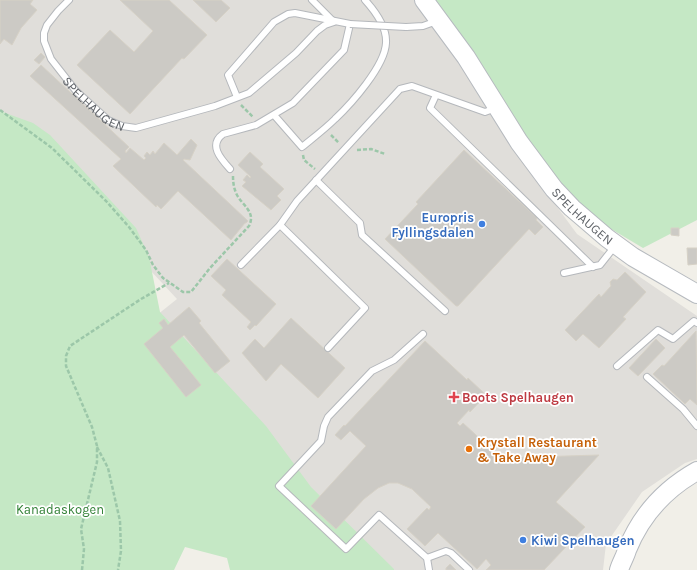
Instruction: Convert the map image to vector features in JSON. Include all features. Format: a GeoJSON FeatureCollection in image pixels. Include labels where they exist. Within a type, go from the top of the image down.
{"type":"FeatureCollection","features":[{"type":"Feature","properties":{"kind":"main road","name":"SPELHAUGEN"},"geometry":{"type":"LineString","coordinates":[[424,0],[466,57],[519,142],[554,189],[572,208],[633,257],[697,294]]}},
{"type":"Feature","properties":{"kind":"main road"},"geometry":{"type":"LineString","coordinates":[[619,570],[632,536],[646,514],[665,494],[697,471]]}},
{"type":"Feature","properties":{"kind":"lane","name":"SPELHAUGEN"},"geometry":{"type":"LineString","coordinates":[[69,0],[58,11],[44,33],[44,41],[51,59],[76,91],[108,120],[122,126],[136,128],[215,106],[249,93],[296,53],[324,25],[334,22]]}},
{"type":"Feature","properties":{"kind":"lane"},"geometry":{"type":"LineString","coordinates":[[312,0],[334,22]]}},
{"type":"Feature","properties":{"kind":"lane"},"geometry":{"type":"LineString","coordinates":[[274,116],[302,147],[336,118],[364,87],[376,70],[384,54],[386,44],[385,33],[379,20],[365,0]]}},
{"type":"Feature","properties":{"kind":"lane"},"geometry":{"type":"LineString","coordinates":[[237,97],[228,75],[274,22],[288,14],[295,13],[350,24],[406,27],[423,26],[439,20]]}},
{"type":"Feature","properties":{"kind":"lane"},"geometry":{"type":"LineString","coordinates":[[230,169],[218,154],[216,143],[219,137],[223,134],[260,124],[293,103],[340,56],[344,50],[350,24]]}},
{"type":"Feature","properties":{"kind":"lane"},"geometry":{"type":"LineString","coordinates":[[241,265],[280,225],[297,201],[400,89],[412,86],[485,112],[498,107]]}},
{"type":"Feature","properties":{"kind":"lane"},"geometry":{"type":"LineString","coordinates":[[436,95],[430,108],[593,267]]}},
{"type":"Feature","properties":{"kind":"lane"},"geometry":{"type":"LineString","coordinates":[[316,180],[360,223],[362,235],[445,312]]}},
{"type":"Feature","properties":{"kind":"lane"},"geometry":{"type":"LineString","coordinates":[[280,225],[364,308],[328,348]]}},
{"type":"Feature","properties":{"kind":"lane"},"geometry":{"type":"LineString","coordinates":[[564,273],[600,265],[616,244]]}},
{"type":"Feature","properties":{"kind":"lane"},"geometry":{"type":"LineString","coordinates":[[617,366],[658,330],[673,340],[694,321],[697,323]]}},
{"type":"Feature","properties":{"kind":"lane"},"geometry":{"type":"LineString","coordinates":[[422,334],[394,360],[372,371],[328,417],[324,426],[321,441],[279,486],[346,549],[379,515],[427,558],[429,570]]}},
{"type":"Feature","properties":{"kind":"lane"},"geometry":{"type":"LineString","coordinates":[[647,377],[683,409],[697,426]]}},
{"type":"Feature","properties":{"kind":"lane"},"geometry":{"type":"LineString","coordinates":[[427,558],[446,551],[451,553],[469,570]]}},
{"type":"Feature","properties":{"kind":"path"},"geometry":{"type":"LineString","coordinates":[[237,97],[242,106],[260,124]]}},
{"type":"Feature","properties":{"kind":"path"},"geometry":{"type":"LineString","coordinates":[[0,110],[52,148],[106,201],[130,227],[146,250],[153,265],[163,278],[183,292],[191,292],[210,268],[250,226],[252,222],[252,216],[235,191],[230,169]]}},
{"type":"Feature","properties":{"kind":"path"},"geometry":{"type":"LineString","coordinates":[[324,129],[345,149]]}},
{"type":"Feature","properties":{"kind":"path"},"geometry":{"type":"LineString","coordinates":[[302,147],[304,160],[322,174]]}},
{"type":"Feature","properties":{"kind":"path"},"geometry":{"type":"LineString","coordinates":[[357,150],[371,149],[385,154]]}},
{"type":"Feature","properties":{"kind":"path"},"geometry":{"type":"LineString","coordinates":[[118,570],[121,551],[120,521],[108,468],[97,446],[92,427],[66,366],[66,356],[70,346],[141,299],[169,283]]}},
{"type":"Feature","properties":{"kind":"path"},"geometry":{"type":"LineString","coordinates":[[82,570],[84,549],[81,529],[97,462],[97,446]]}},
{"type":"Feature","properties":{"kind":"shaded area"},"geometry":{"type":"Polygon","coordinates":[[[0,0],[417,0],[429,9],[513,147],[577,234],[697,316],[697,459],[685,463],[642,492],[606,544],[603,570],[366,570],[117,347],[177,299],[0,109],[0,0]]]}},
{"type":"Feature","properties":{"kind":"green space"},"geometry":{"type":"Polygon","coordinates":[[[432,0],[697,0],[697,220],[643,248],[567,201],[432,0]]]}},
{"type":"Feature","properties":{"kind":"green space","name":"Kanadaskogen"},"geometry":{"type":"Polygon","coordinates":[[[0,111],[33,123],[50,135],[136,228],[149,257],[160,312],[266,426],[311,487],[394,570],[230,570],[227,558],[185,547],[174,570],[0,570],[0,111]]]}},
{"type":"Feature","properties":{"kind":"building"},"geometry":{"type":"Polygon","coordinates":[[[0,0],[33,0],[30,4],[37,10],[21,28],[12,45],[4,39],[0,44],[0,0]]]}},
{"type":"Feature","properties":{"kind":"building"},"geometry":{"type":"Polygon","coordinates":[[[120,0],[169,0],[207,35],[184,59],[182,58],[130,114],[77,65],[110,30],[134,52],[153,31],[120,0]]]}},
{"type":"Feature","properties":{"kind":"building"},"geometry":{"type":"Polygon","coordinates":[[[193,0],[221,0],[230,8],[216,22],[193,0]]]}},
{"type":"Feature","properties":{"kind":"building"},"geometry":{"type":"Polygon","coordinates":[[[41,53],[45,57],[39,64],[34,60],[41,53]]]}},
{"type":"Feature","properties":{"kind":"building"},"geometry":{"type":"Polygon","coordinates":[[[41,65],[129,147],[125,151],[126,153],[130,148],[144,160],[146,158],[144,156],[147,152],[150,155],[153,151],[155,154],[164,143],[177,155],[191,139],[197,145],[190,160],[183,160],[248,221],[231,240],[178,191],[161,209],[157,205],[156,207],[113,166],[121,159],[30,76],[41,65]]]}},
{"type":"Feature","properties":{"kind":"building"},"geometry":{"type":"Polygon","coordinates":[[[464,150],[537,218],[536,220],[543,227],[535,235],[529,229],[458,306],[456,306],[385,239],[418,204],[416,202],[464,150]]]}},
{"type":"Feature","properties":{"kind":"building"},"geometry":{"type":"Polygon","coordinates":[[[250,152],[263,164],[260,167],[284,189],[277,196],[281,200],[271,210],[242,186],[246,182],[243,180],[247,175],[250,178],[251,177],[238,165],[250,152]]]}},
{"type":"Feature","properties":{"kind":"building"},"geometry":{"type":"Polygon","coordinates":[[[671,228],[679,228],[679,236],[671,235],[671,228]]]}},
{"type":"Feature","properties":{"kind":"building"},"geometry":{"type":"Polygon","coordinates":[[[687,248],[697,248],[697,264],[688,265],[687,248]]]}},
{"type":"Feature","properties":{"kind":"building"},"geometry":{"type":"Polygon","coordinates":[[[227,259],[276,304],[256,326],[255,325],[250,330],[247,327],[251,322],[222,295],[226,290],[211,276],[227,259]]]}},
{"type":"Feature","properties":{"kind":"building"},"geometry":{"type":"Polygon","coordinates":[[[625,272],[646,292],[623,317],[626,319],[599,348],[583,334],[576,341],[565,330],[599,294],[601,297],[611,286],[610,282],[613,279],[617,280],[625,272]]]}},
{"type":"Feature","properties":{"kind":"building"},"geometry":{"type":"Polygon","coordinates":[[[189,307],[201,321],[199,323],[230,361],[215,373],[184,335],[170,347],[201,385],[186,397],[144,344],[163,328],[159,323],[164,319],[168,325],[189,307]]]}},
{"type":"Feature","properties":{"kind":"building"},"geometry":{"type":"Polygon","coordinates":[[[291,318],[345,368],[318,398],[281,364],[266,381],[242,353],[255,339],[264,348],[291,318]]]}},
{"type":"Feature","properties":{"kind":"building"},"geometry":{"type":"Polygon","coordinates":[[[696,331],[697,405],[690,399],[685,404],[653,374],[662,365],[664,366],[696,331]]]}},
{"type":"Feature","properties":{"kind":"building"},"geometry":{"type":"Polygon","coordinates":[[[656,339],[665,348],[638,376],[629,368],[656,339]]]}},
{"type":"Feature","properties":{"kind":"building"},"geometry":{"type":"Polygon","coordinates":[[[425,341],[467,380],[468,378],[486,395],[457,423],[460,426],[463,423],[501,458],[599,455],[556,502],[585,527],[544,570],[486,570],[491,565],[486,559],[477,569],[438,533],[425,546],[407,529],[427,508],[429,510],[431,507],[412,489],[398,483],[389,483],[378,488],[364,499],[336,529],[311,506],[366,446],[350,431],[341,440],[335,435],[425,341]]]}},
{"type":"Feature","properties":{"kind":"building"},"geometry":{"type":"Polygon","coordinates":[[[450,564],[456,570],[446,570],[450,564]]]}},
{"type":"Feature","properties":{"kind":"place","name":"Europris Fyllingsdalen"},"geometry":{"type":"Point","coordinates":[482,224]}},
{"type":"Feature","properties":{"kind":"place","name":"Boots Spelhaugen"},"geometry":{"type":"Point","coordinates":[454,397]}},
{"type":"Feature","properties":{"kind":"place","name":"Krystall Restaurant & Take Away"},"geometry":{"type":"Point","coordinates":[469,449]}},
{"type":"Feature","properties":{"kind":"place","name":"Kiwi Spelhaugen"},"geometry":{"type":"Point","coordinates":[523,540]}}]}
